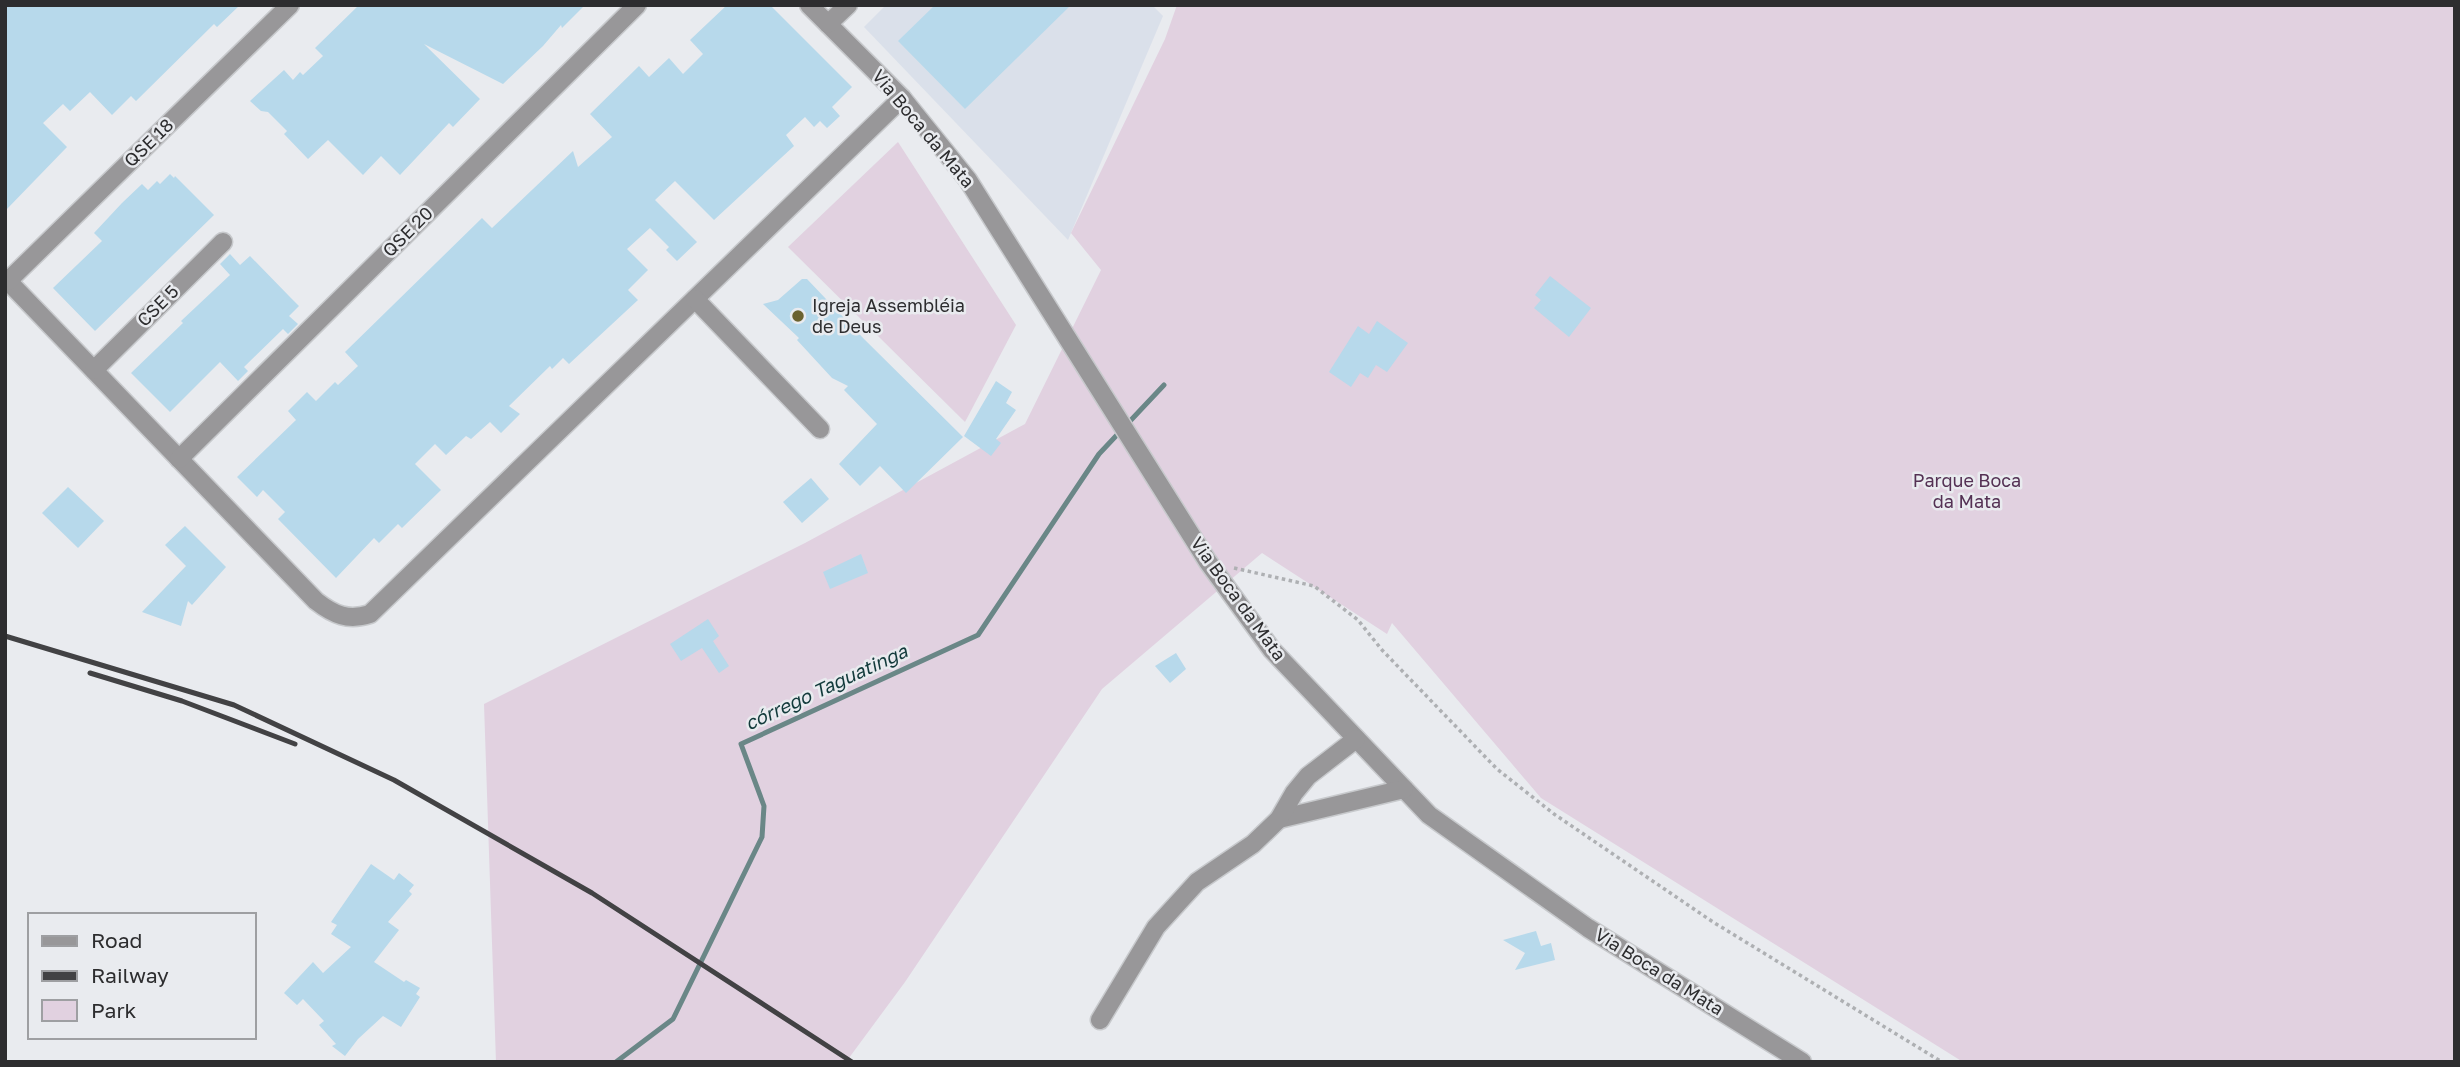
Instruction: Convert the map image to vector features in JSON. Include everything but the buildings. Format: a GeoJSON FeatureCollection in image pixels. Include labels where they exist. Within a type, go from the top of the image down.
{"type":"FeatureCollection","features":[{"type":"Feature","properties":{"kind":"street","name":"QSE 18"},"geometry":{"type":"LineString","coordinates":[[7,280],[290,5]]}},
{"type":"Feature","properties":{"kind":"street","name":"QSE 20"},"geometry":{"type":"LineString","coordinates":[[179,459],[637,5]]}},
{"type":"Feature","properties":{"kind":"street","name":"Via Boca da Mata"},"geometry":{"type":"LineString","coordinates":[[809,5],[902,98],[968,180],[1044,297],[1208,562],[1272,650],[1429,815],[1588,928],[1802,1062]]}},
{"type":"Feature","properties":{"kind":"street"},"geometry":{"type":"LineString","coordinates":[[828,24],[848,5]]}},
{"type":"Feature","properties":{"kind":"street"},"geometry":{"type":"LineString","coordinates":[[7,280],[316,601],[337,615],[360,617],[370,614],[902,98]]}},
{"type":"Feature","properties":{"kind":"street","name":"CSE 5"},"geometry":{"type":"LineString","coordinates":[[94,370],[223,242]]}},
{"type":"Feature","properties":{"kind":"street"},"geometry":{"type":"LineString","coordinates":[[695,299],[820,429]]}},
{"type":"Feature","properties":{"kind":"street"},"geometry":{"type":"LineString","coordinates":[[1100,1020],[1156,927],[1197,882],[1253,844],[1279,818],[1308,776],[1356,739]]}},
{"type":"Feature","properties":{"kind":"street"},"geometry":{"type":"LineString","coordinates":[[1279,818],[1404,789]]}},
{"type":"Feature","properties":{"kind":"path"},"geometry":{"type":"LineString","coordinates":[[1208,562],[1314,586],[1358,620],[1382,650],[1497,769],[1554,814],[1713,922],[1942,1062]]}},
{"type":"Feature","properties":{"kind":"shaded area"},"geometry":{"type":"Polygon","coordinates":[[[886,5],[1152,5],[1163,16],[1068,240],[864,27],[886,5]]]}},
{"type":"Feature","properties":{"kind":"green space","name":"Parque Boca da Mata"},"geometry":{"type":"Polygon","coordinates":[[[1177,5],[2455,5],[2455,1062],[1963,1062],[1541,798],[1392,623],[1387,634],[1262,553],[1102,689],[905,982],[846,1062],[496,1062],[484,704],[805,543],[1025,424],[1101,270],[1071,233],[1165,39],[1177,5]]]}},
{"type":"Feature","properties":{"kind":"green space"},"geometry":{"type":"Polygon","coordinates":[[[898,142],[1016,325],[965,422],[788,247],[898,142]]]}},
{"type":"Feature","properties":{"kind":"waterway","name":"córrego Taguatinga"},"geometry":{"type":"LineString","coordinates":[[616,1062],[673,1019],[762,837],[764,806],[741,744],[978,635],[1099,454],[1164,385]]}},
{"type":"Feature","properties":{"kind":"railway"},"geometry":{"type":"LineString","coordinates":[[5,636],[234,705],[394,780],[592,893],[852,1062]]}},
{"type":"Feature","properties":{"kind":"railway"},"geometry":{"type":"LineString","coordinates":[[90,673],[182,701],[295,744]]}},
{"type":"Feature","properties":{"kind":"place","name":"Igreja Assembléia de Deus"},"geometry":{"type":"Point","coordinates":[798,316]}}]}
